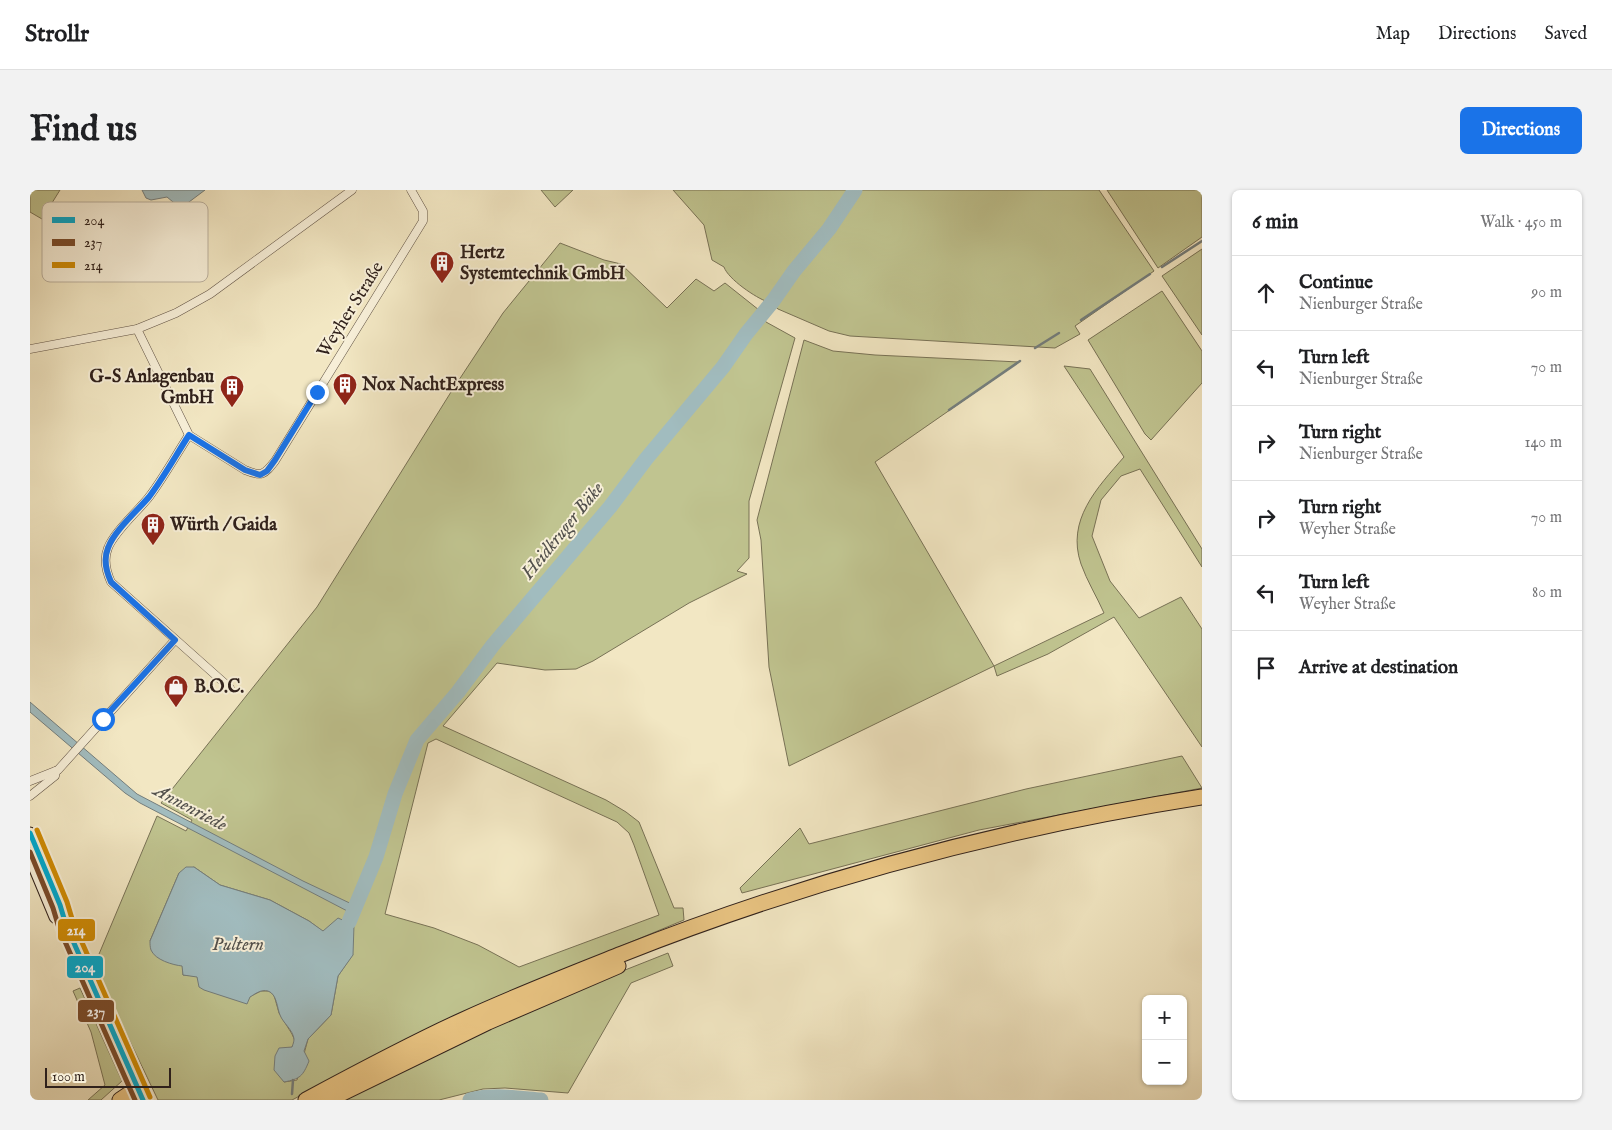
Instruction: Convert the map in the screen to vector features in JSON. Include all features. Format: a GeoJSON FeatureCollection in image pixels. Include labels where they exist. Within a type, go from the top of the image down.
{"type":"FeatureCollection","features":[{"type":"Feature","properties":{"kind":"highway"},"geometry":{"type":"LineString","coordinates":[[306,1100],[414,1043],[530,990],[724,915],[842,878],[968,844],[1099,815],[1202,797]]}},
{"type":"Feature","properties":{"kind":"highway"},"geometry":{"type":"LineString","coordinates":[[328,1100],[488,1022],[613,968],[765,912],[968,854],[1100,825],[1202,807]]}},
{"type":"Feature","properties":{"kind":"highway"},"geometry":{"type":"LineString","coordinates":[[120,1100],[141,1094]]}},
{"type":"Feature","properties":{"kind":"main road"},"geometry":{"type":"LineString","coordinates":[[30,833],[60,905],[66,925],[141,1094]]}},
{"type":"Feature","properties":{"kind":"main road"},"geometry":{"type":"LineString","coordinates":[[30,857],[54,916],[66,925]]}},
{"type":"Feature","properties":{"kind":"street"},"geometry":{"type":"LineString","coordinates":[[30,349],[137,329],[157,322],[210,294],[352,190]]}},
{"type":"Feature","properties":{"kind":"street","name":"Weyher Straße"},"geometry":{"type":"LineString","coordinates":[[189,435],[255,474],[260,475],[267,471],[424,221],[423,210],[411,190]]}},
{"type":"Feature","properties":{"kind":"street"},"geometry":{"type":"LineString","coordinates":[[137,329],[189,435],[150,496],[113,539],[105,559],[106,572],[111,582],[230,688]]}},
{"type":"Feature","properties":{"kind":"street"},"geometry":{"type":"LineString","coordinates":[[30,796],[55,776],[56,771],[175,640]]}},
{"type":"Feature","properties":{"kind":"street"},"geometry":{"type":"LineString","coordinates":[[30,780],[56,771]]}},
{"type":"Feature","properties":{"kind":"green space"},"geometry":{"type":"Polygon","coordinates":[[[30,190],[60,190],[53,202],[42,202],[42,219],[30,212],[30,190]]]}},
{"type":"Feature","properties":{"kind":"green space"},"geometry":{"type":"Polygon","coordinates":[[[541,190],[573,190],[555,207],[541,190]]]}},
{"type":"Feature","properties":{"kind":"green space"},"geometry":{"type":"Polygon","coordinates":[[[673,190],[853,190],[828,228],[768,302],[743,288],[731,277],[724,267],[712,260],[704,225],[673,190]]]}},
{"type":"Feature","properties":{"kind":"green space"},"geometry":{"type":"Polygon","coordinates":[[[857,190],[1099,190],[1154,271],[1075,326],[1080,334],[1055,348],[850,336],[829,331],[778,309],[772,304],[832,228],[857,190]]]}},
{"type":"Feature","properties":{"kind":"green space"},"geometry":{"type":"Polygon","coordinates":[[[1107,190],[1202,190],[1202,237],[1158,268],[1107,190]]]}},
{"type":"Feature","properties":{"kind":"green space"},"geometry":{"type":"Polygon","coordinates":[[[560,243],[604,260],[621,264],[667,308],[696,279],[714,291],[725,283],[759,310],[722,365],[645,457],[600,516],[492,644],[463,683],[425,728],[428,729],[494,646],[702,396],[762,317],[766,322],[795,338],[749,501],[749,558],[737,571],[747,574],[689,603],[593,661],[576,669],[545,670],[497,663],[443,726],[606,800],[639,822],[674,908],[683,908],[684,920],[503,995],[350,1069],[292,1100],[158,1100],[94,966],[157,816],[186,831],[192,820],[161,803],[317,607],[451,392],[503,313],[560,243]],[[436,739],[428,743],[385,914],[434,928],[478,945],[519,967],[659,915],[629,833],[617,822],[436,739]],[[194,867],[179,873],[150,941],[183,966],[183,975],[197,976],[199,982],[249,997],[261,991],[269,991],[274,995],[279,1013],[295,1041],[293,1047],[288,1048],[284,1082],[297,1080],[308,1039],[331,1015],[338,976],[353,954],[309,921],[270,900],[220,885],[194,867]]]}},
{"type":"Feature","properties":{"kind":"green space"},"geometry":{"type":"Polygon","coordinates":[[[1202,249],[1202,335],[1162,276],[1202,249]]]}},
{"type":"Feature","properties":{"kind":"green space"},"geometry":{"type":"Polygon","coordinates":[[[1162,291],[1202,351],[1202,383],[1151,440],[1145,434],[1088,340],[1162,291]]]}},
{"type":"Feature","properties":{"kind":"green space"},"geometry":{"type":"Polygon","coordinates":[[[804,340],[833,351],[875,355],[1019,362],[875,462],[994,666],[789,766],[769,667],[761,540],[757,520],[804,340]]]}},
{"type":"Feature","properties":{"kind":"green space"},"geometry":{"type":"Polygon","coordinates":[[[1064,366],[1090,369],[1202,549],[1202,567],[1140,469],[1121,476],[1101,500],[1092,536],[1110,581],[1139,618],[1181,597],[1202,629],[1202,747],[1114,617],[1048,654],[997,676],[994,666],[1104,613],[1081,564],[1077,548],[1078,533],[1081,519],[1087,506],[1124,457],[1064,366]]]}},
{"type":"Feature","properties":{"kind":"green space"},"geometry":{"type":"Polygon","coordinates":[[[1182,756],[1202,788],[979,830],[742,893],[740,888],[800,828],[809,844],[1026,789],[1182,756]]]}},
{"type":"Feature","properties":{"kind":"green space"},"geometry":{"type":"Polygon","coordinates":[[[668,953],[673,966],[631,983],[568,1093],[505,1088],[483,1089],[439,1100],[343,1100],[484,1029],[572,991],[668,953]]]}},
{"type":"Feature","properties":{"kind":"green space"},"geometry":{"type":"Polygon","coordinates":[[[80,988],[122,1081],[101,1100],[88,1100],[105,1085],[91,1032],[73,991],[80,988]]]}},
{"type":"Feature","properties":{"kind":"water"},"geometry":{"type":"Polygon","coordinates":[[[142,190],[205,190],[189,202],[173,202],[167,197],[151,200],[146,198],[142,190]]]}},
{"type":"Feature","properties":{"kind":"water"},"geometry":{"type":"Polygon","coordinates":[[[30,702],[137,794],[303,881],[356,906],[353,914],[140,803],[125,793],[30,712],[30,702]]]}},
{"type":"Feature","properties":{"kind":"water","name":"Pultern"},"geometry":{"type":"Polygon","coordinates":[[[186,867],[194,867],[220,885],[270,900],[309,921],[323,931],[338,918],[354,925],[353,955],[338,976],[331,1015],[308,1039],[304,1051],[309,1061],[303,1073],[294,1080],[284,1082],[274,1070],[275,1056],[279,1048],[292,1047],[294,1039],[281,1018],[275,998],[271,993],[268,991],[258,992],[250,997],[247,1004],[204,990],[199,987],[197,977],[183,975],[182,966],[169,963],[153,954],[150,941],[179,873],[186,867]]]}},
{"type":"Feature","properties":{"kind":"waterway","name":"Heidkruger Bäke"},"geometry":{"type":"LineString","coordinates":[[349,922],[376,857],[395,794],[417,740],[723,367],[794,271],[829,229],[855,190]]}},
{"type":"Feature","properties":{"kind":"waterway"},"geometry":{"type":"LineString","coordinates":[[1162,267],[1202,241]]}},
{"type":"Feature","properties":{"kind":"waterway"},"geometry":{"type":"LineString","coordinates":[[1081,320],[1150,274]]}},
{"type":"Feature","properties":{"kind":"waterway"},"geometry":{"type":"LineString","coordinates":[[1035,348],[1059,333]]}},
{"type":"Feature","properties":{"kind":"waterway"},"geometry":{"type":"LineString","coordinates":[[949,410],[1020,361]]}},
{"type":"Feature","properties":{"kind":"waterway"},"geometry":{"type":"LineString","coordinates":[[292,1094],[293,1080]]}},
{"type":"Feature","properties":{"kind":"waterway","name":"Pultern"},"geometry":{"type":"LineString","coordinates":[[470,1100],[496,1097],[541,1100]]}},
{"type":"Feature","properties":{"kind":"transit line","name":"214"},"geometry":{"type":"LineString","coordinates":[[37,830],[67,902],[73,922],[150,1097]]}},
{"type":"Feature","properties":{"kind":"transit line","name":"204"},"geometry":{"type":"LineString","coordinates":[[30,833],[60,905],[66,925],[143,1100]]}},
{"type":"Feature","properties":{"kind":"transit line","name":"237"},"geometry":{"type":"LineString","coordinates":[[30,852],[53,908],[59,928],[135,1100]]}},
{"type":"Feature","properties":{"kind":"place","name":"Hertz Systemtechnik GmbH"},"geometry":{"type":"Point","coordinates":[442,284]}},
{"type":"Feature","properties":{"kind":"place","name":"Nox NachtExpress"},"geometry":{"type":"Point","coordinates":[345,406]}},
{"type":"Feature","properties":{"kind":"place","name":"G-S Anlagenbau GmbH"},"geometry":{"type":"Point","coordinates":[232,408]}},
{"type":"Feature","properties":{"kind":"place","name":"Würth / Gaida"},"geometry":{"type":"Point","coordinates":[153,546]}},
{"type":"Feature","properties":{"kind":"place","name":"B.O.C."},"geometry":{"type":"Point","coordinates":[176,708]}},
{"type":"Feature","properties":{"kind":"route"},"geometry":{"type":"LineString","coordinates":[[103,719],[175,640],[111,582],[106,572],[105,559],[113,539],[150,496],[189,435],[245,470],[260,475],[267,471],[275,460],[317,392]]}},
{"type":"Feature","properties":{"kind":"water label","name":"Annenriede"},"geometry":{"type":"Point","coordinates":[190,808]}}]}
